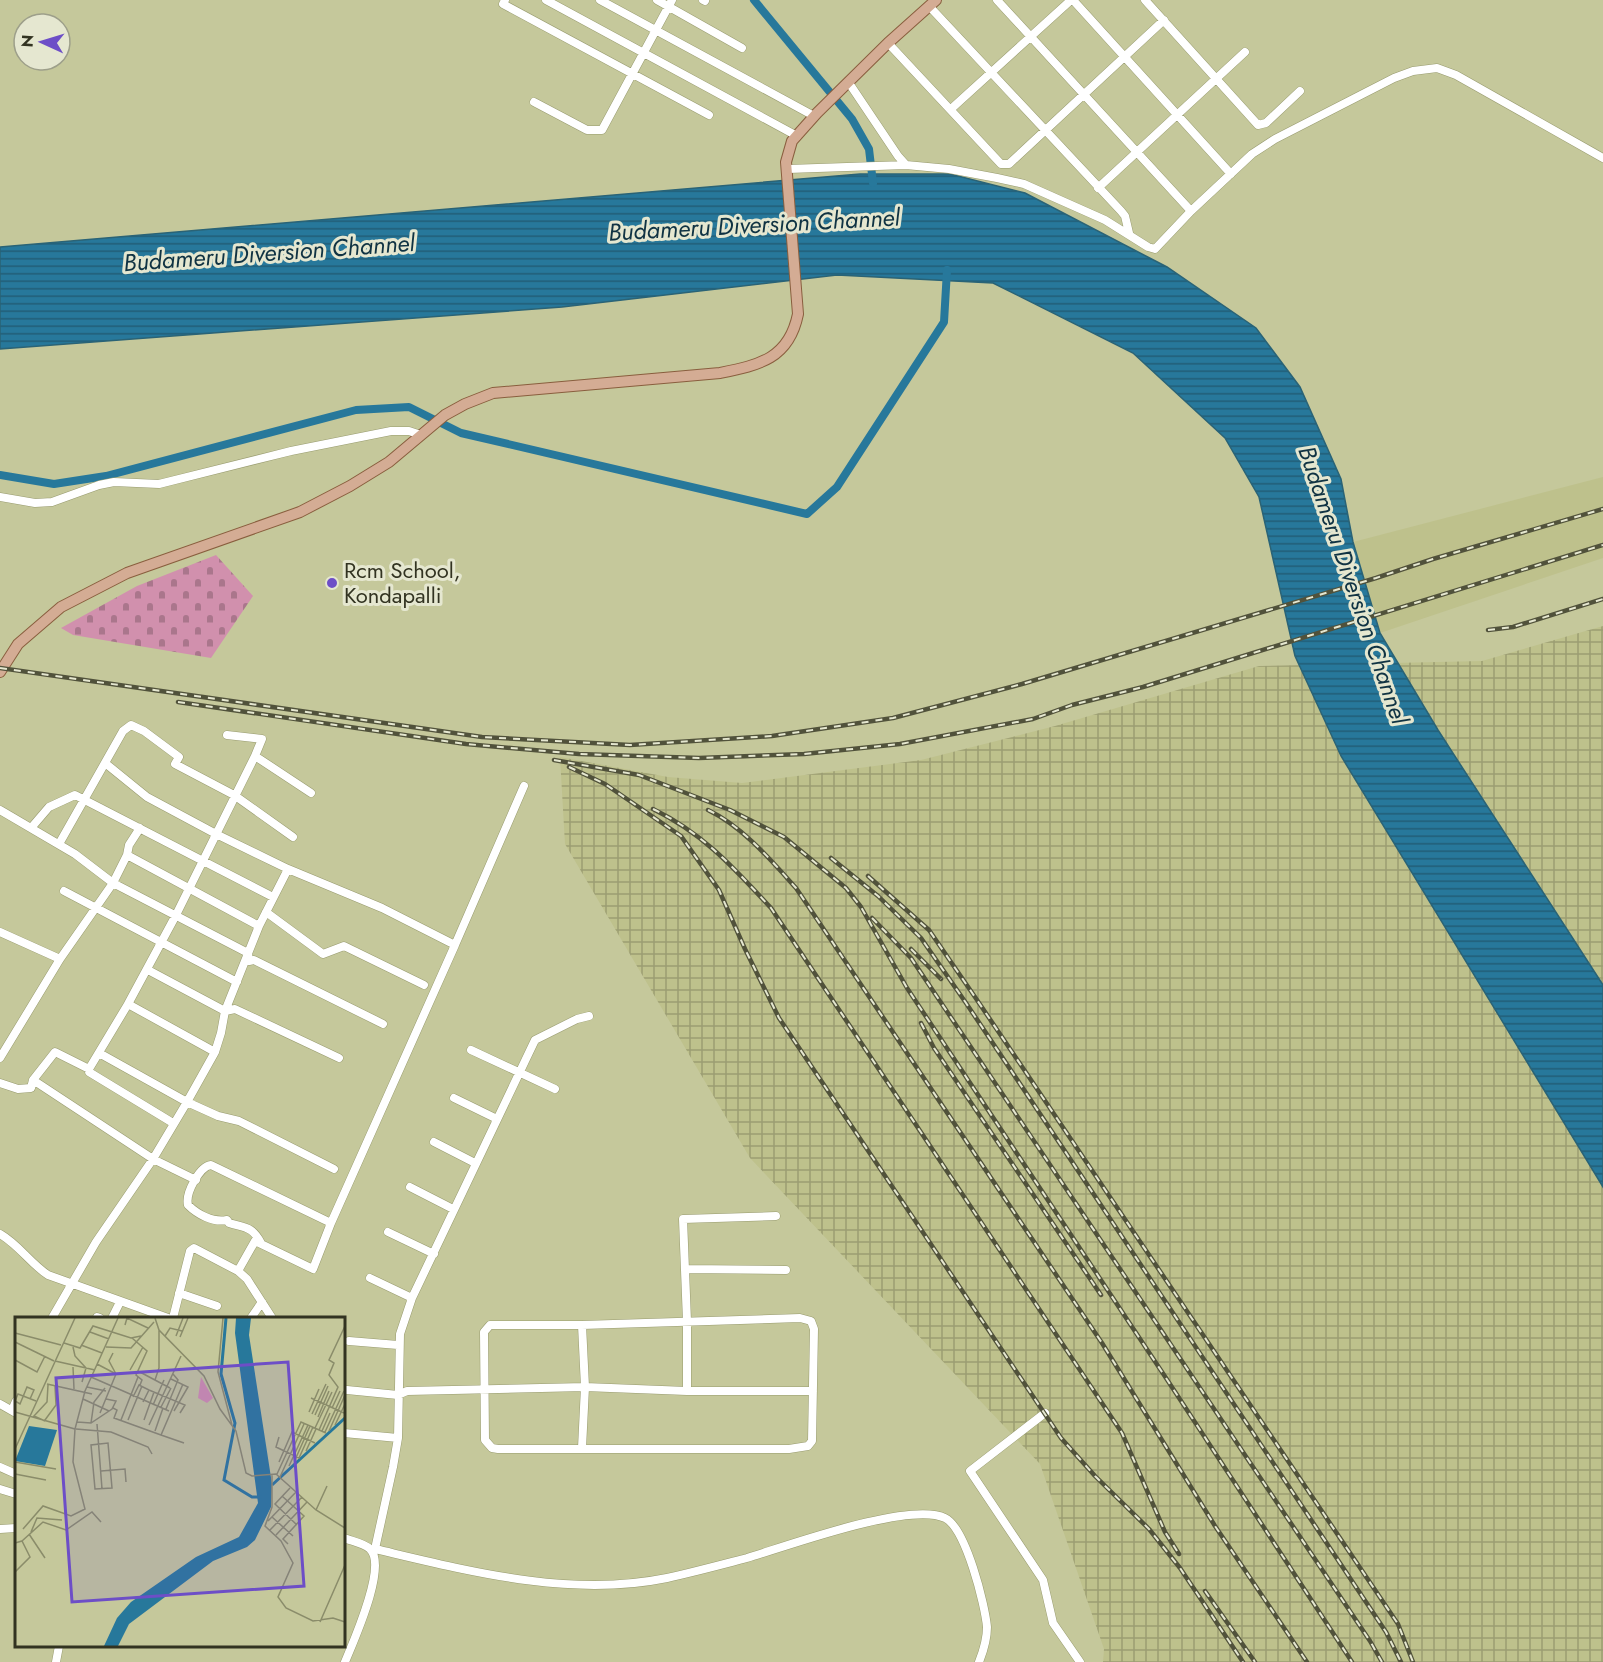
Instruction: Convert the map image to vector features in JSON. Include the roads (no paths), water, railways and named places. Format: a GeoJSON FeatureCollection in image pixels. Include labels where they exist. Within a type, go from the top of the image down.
{"type":"FeatureCollection","features":[{"type":"Feature","properties":{"kind":"main road"},"geometry":{"type":"LineString","coordinates":[[0,672],[18,644],[61,607],[127,573],[300,512],[380,468],[434,424],[465,404],[493,393],[720,373],[750,367],[772,358],[787,343],[796,327],[797,319],[786,162],[789,148],[796,136],[814,116],[932,3]]}},
{"type":"Feature","properties":{"kind":"street"},"geometry":{"type":"LineString","coordinates":[[505,0],[503,4],[709,115]]}},
{"type":"Feature","properties":{"kind":"street"},"geometry":{"type":"LineString","coordinates":[[546,0],[796,136]]}},
{"type":"Feature","properties":{"kind":"street"},"geometry":{"type":"LineString","coordinates":[[600,0],[814,116]]}},
{"type":"Feature","properties":{"kind":"street"},"geometry":{"type":"LineString","coordinates":[[657,0],[670,3],[742,48]]}},
{"type":"Feature","properties":{"kind":"street"},"geometry":{"type":"LineString","coordinates":[[998,0],[1191,211]]}},
{"type":"Feature","properties":{"kind":"street"},"geometry":{"type":"LineString","coordinates":[[951,109],[1072,0],[1231,174]]}},
{"type":"Feature","properties":{"kind":"street"},"geometry":{"type":"LineString","coordinates":[[1145,0],[1258,125],[1266,123],[1300,91]]}},
{"type":"Feature","properties":{"kind":"street"},"geometry":{"type":"LineString","coordinates":[[534,102],[587,130],[602,130],[670,3]]}},
{"type":"Feature","properties":{"kind":"street"},"geometry":{"type":"LineString","coordinates":[[932,3],[992,73],[1121,211],[1125,216],[1129,233]]}},
{"type":"Feature","properties":{"kind":"street"},"geometry":{"type":"LineString","coordinates":[[888,43],[1002,164],[1009,164],[1164,20]]}},
{"type":"Feature","properties":{"kind":"street"},"geometry":{"type":"LineString","coordinates":[[1098,188],[1245,52]]}},
{"type":"Feature","properties":{"kind":"street"},"geometry":{"type":"LineString","coordinates":[[788,169],[879,164],[906,165],[950,169],[1024,184],[1105,220],[1155,249],[1191,211],[1252,154],[1275,139],[1394,78],[1413,71],[1437,68],[1456,75],[1603,158]]}},
{"type":"Feature","properties":{"kind":"street"},"geometry":{"type":"LineString","coordinates":[[848,84],[906,165]]}},
{"type":"Feature","properties":{"kind":"street"},"geometry":{"type":"LineString","coordinates":[[0,497],[35,503],[52,502],[99,485],[114,482],[159,484],[291,451],[391,430],[409,431],[421,435]]}},
{"type":"Feature","properties":{"kind":"street"},"geometry":{"type":"LineString","coordinates":[[59,844],[125,728],[131,725],[179,757],[176,764],[234,795],[293,837]]}},
{"type":"Feature","properties":{"kind":"street"},"geometry":{"type":"LineString","coordinates":[[89,1069],[148,970],[262,739],[227,735]]}},
{"type":"Feature","properties":{"kind":"street"},"geometry":{"type":"LineString","coordinates":[[255,756],[311,793]]}},
{"type":"Feature","properties":{"kind":"street"},"geometry":{"type":"LineString","coordinates":[[105,763],[147,797],[216,834],[288,870],[382,908],[455,945]]}},
{"type":"Feature","properties":{"kind":"street"},"geometry":{"type":"LineString","coordinates":[[238,1271],[253,1242],[261,1243],[313,1269],[331,1223],[524,786]]}},
{"type":"Feature","properties":{"kind":"street"},"geometry":{"type":"LineString","coordinates":[[31,828],[49,807],[75,795],[84,802],[140,828],[273,897]]}},
{"type":"Feature","properties":{"kind":"street"},"geometry":{"type":"LineString","coordinates":[[0,810],[59,844],[113,883],[249,953]]}},
{"type":"Feature","properties":{"kind":"street"},"geometry":{"type":"LineString","coordinates":[[0,1058],[60,959],[113,883],[127,855],[129,845],[140,828]]}},
{"type":"Feature","properties":{"kind":"street"},"geometry":{"type":"LineString","coordinates":[[127,855],[259,926]]}},
{"type":"Feature","properties":{"kind":"street"},"geometry":{"type":"LineString","coordinates":[[53,1317],[96,1242],[153,1159],[188,1102],[215,1052],[225,1011],[259,926],[288,870]]}},
{"type":"Feature","properties":{"kind":"street"},"geometry":{"type":"LineString","coordinates":[[64,891],[237,982]]}},
{"type":"Feature","properties":{"kind":"street"},"geometry":{"type":"LineString","coordinates":[[266,912],[324,954],[344,946],[424,985]]}},
{"type":"Feature","properties":{"kind":"street"},"geometry":{"type":"LineString","coordinates":[[0,932],[60,959]]}},
{"type":"Feature","properties":{"kind":"street"},"geometry":{"type":"LineString","coordinates":[[249,953],[249,961],[254,960],[383,1023]]}},
{"type":"Feature","properties":{"kind":"street"},"geometry":{"type":"LineString","coordinates":[[148,970],[225,1011],[235,1009],[339,1058]]}},
{"type":"Feature","properties":{"kind":"street"},"geometry":{"type":"LineString","coordinates":[[128,1004],[215,1052]]}},
{"type":"Feature","properties":{"kind":"street"},"geometry":{"type":"LineString","coordinates":[[345,1662],[371,1593],[374,1576],[374,1550],[398,1438],[399,1334],[412,1298],[535,1040],[589,1016]]}},
{"type":"Feature","properties":{"kind":"street"},"geometry":{"type":"LineString","coordinates":[[471,1050],[555,1089]]}},
{"type":"Feature","properties":{"kind":"street"},"geometry":{"type":"LineString","coordinates":[[0,1083],[18,1089],[31,1088],[33,1080],[55,1052],[89,1069],[91,1075],[173,1123]]}},
{"type":"Feature","properties":{"kind":"street"},"geometry":{"type":"LineString","coordinates":[[99,1053],[188,1102],[218,1116],[239,1121],[334,1169]]}},
{"type":"Feature","properties":{"kind":"street"},"geometry":{"type":"LineString","coordinates":[[33,1080],[153,1159],[196,1180]]}},
{"type":"Feature","properties":{"kind":"street"},"geometry":{"type":"LineString","coordinates":[[454,1098],[497,1119]]}},
{"type":"Feature","properties":{"kind":"street"},"geometry":{"type":"LineString","coordinates":[[434,1142],[476,1163]]}},
{"type":"Feature","properties":{"kind":"street"},"geometry":{"type":"LineString","coordinates":[[261,1243],[255,1231],[250,1228],[229,1223],[227,1220],[211,1219],[190,1208],[186,1201],[192,1184],[204,1167],[212,1165],[331,1223]]}},
{"type":"Feature","properties":{"kind":"street"},"geometry":{"type":"LineString","coordinates":[[410,1188],[453,1209]]}},
{"type":"Feature","properties":{"kind":"street"},"geometry":{"type":"LineString","coordinates":[[687,1391],[683,1219],[776,1216]]}},
{"type":"Feature","properties":{"kind":"street"},"geometry":{"type":"LineString","coordinates":[[388,1232],[434,1254]]}},
{"type":"Feature","properties":{"kind":"street"},"geometry":{"type":"LineString","coordinates":[[1,1236],[12,1242],[40,1270],[165,1317]]}},
{"type":"Feature","properties":{"kind":"street"},"geometry":{"type":"LineString","coordinates":[[173,1317],[182,1278],[192,1249],[238,1271],[271,1317]]}},
{"type":"Feature","properties":{"kind":"street"},"geometry":{"type":"LineString","coordinates":[[685,1269],[786,1270]]}},
{"type":"Feature","properties":{"kind":"street"},"geometry":{"type":"LineString","coordinates":[[370,1278],[412,1298]]}},
{"type":"Feature","properties":{"kind":"street"},"geometry":{"type":"LineString","coordinates":[[179,1293],[217,1306]]}},
{"type":"Feature","properties":{"kind":"street"},"geometry":{"type":"LineString","coordinates":[[112,1317],[120,1302]]}},
{"type":"Feature","properties":{"kind":"street"},"geometry":{"type":"LineString","coordinates":[[252,1317],[262,1302]]}},
{"type":"Feature","properties":{"kind":"street"},"geometry":{"type":"LineString","coordinates":[[807,1319],[811,1321],[814,1329],[813,1441],[808,1446],[789,1449],[492,1448],[485,1440],[484,1332],[487,1327],[490,1325],[582,1325],[687,1321],[807,1319]]}},
{"type":"Feature","properties":{"kind":"street"},"geometry":{"type":"LineString","coordinates":[[582,1325],[585,1387],[582,1448]]}},
{"type":"Feature","properties":{"kind":"street"},"geometry":{"type":"LineString","coordinates":[[349,1341],[398,1345]]}},
{"type":"Feature","properties":{"kind":"street"},"geometry":{"type":"LineString","coordinates":[[347,1390],[398,1395],[406,1391],[585,1387],[687,1391],[813,1391]]}},
{"type":"Feature","properties":{"kind":"street"},"geometry":{"type":"LineString","coordinates":[[0,1404],[14,1411]]}},
{"type":"Feature","properties":{"kind":"street"},"geometry":{"type":"LineString","coordinates":[[1045,1413],[970,1471],[1043,1580],[1053,1623],[1080,1662]]}},
{"type":"Feature","properties":{"kind":"street"},"geometry":{"type":"LineString","coordinates":[[345,1433],[398,1438]]}},
{"type":"Feature","properties":{"kind":"street"},"geometry":{"type":"LineString","coordinates":[[0,1467],[15,1474]]}},
{"type":"Feature","properties":{"kind":"street"},"geometry":{"type":"LineString","coordinates":[[0,1489],[15,1494]]}},
{"type":"Feature","properties":{"kind":"street"},"geometry":{"type":"LineString","coordinates":[[345,1538],[374,1550],[501,1576],[608,1585],[664,1578],[744,1558],[834,1531],[903,1515],[946,1518],[957,1530],[973,1563],[987,1627],[979,1662]]}},
{"type":"Feature","properties":{"kind":"street"},"geometry":{"type":"LineString","coordinates":[[0,1529],[15,1528]]}},
{"type":"Feature","properties":{"kind":"street"},"geometry":{"type":"LineString","coordinates":[[56,1662],[59,1647]]}},
{"type":"Feature","properties":{"kind":"water","name":"Budameru Diversion Channel"},"geometry":{"type":"Polygon","coordinates":[[[860,174],[950,174],[1025,193],[1167,267],[1256,328],[1300,387],[1341,479],[1353,542],[1380,633],[1438,730],[1603,985],[1603,1187],[1341,756],[1295,656],[1259,497],[1225,438],[1133,353],[993,283],[837,275],[562,307],[0,349],[0,247],[860,174]]]}},
{"type":"Feature","properties":{"kind":"waterway"},"geometry":{"type":"LineString","coordinates":[[754,0],[852,119],[869,149],[873,183]]}},
{"type":"Feature","properties":{"kind":"waterway"},"geometry":{"type":"LineString","coordinates":[[0,475],[54,484],[106,476],[356,410],[409,407],[461,433],[807,514],[837,487],[944,322],[947,270]]}},
{"type":"Feature","properties":{"kind":"railway"},"geometry":{"type":"LineString","coordinates":[[0,668],[482,737],[630,745],[772,736],[893,718],[1022,684],[1603,509]]}},
{"type":"Feature","properties":{"kind":"railway"},"geometry":{"type":"LineString","coordinates":[[178,702],[466,744],[579,754],[699,758],[804,754],[900,744],[1033,719],[1072,705],[1143,687],[1603,545]]}},
{"type":"Feature","properties":{"kind":"railway"},"geometry":{"type":"LineString","coordinates":[[1488,630],[1513,627],[1603,599]]}},
{"type":"Feature","properties":{"kind":"railway"},"geometry":{"type":"LineString","coordinates":[[554,760],[639,775],[730,810],[784,837],[846,888],[861,907],[907,988],[1352,1662]]}},
{"type":"Feature","properties":{"kind":"railway"},"geometry":{"type":"LineString","coordinates":[[569,767],[605,784],[681,836],[719,890],[779,1018],[1061,1438],[1095,1476],[1149,1529],[1180,1568],[1243,1662]]}},
{"type":"Feature","properties":{"kind":"railway"},"geometry":{"type":"LineString","coordinates":[[653,809],[703,840],[771,908],[1122,1433],[1165,1532],[1179,1554]]}},
{"type":"Feature","properties":{"kind":"railway"},"geometry":{"type":"LineString","coordinates":[[708,810],[733,825],[766,855],[796,888],[1102,1343],[1215,1526],[1307,1662]]}},
{"type":"Feature","properties":{"kind":"railway"},"geometry":{"type":"LineString","coordinates":[[831,858],[878,896],[921,938],[1386,1632],[1401,1662]]}},
{"type":"Feature","properties":{"kind":"railway"},"geometry":{"type":"LineString","coordinates":[[868,876],[929,930],[1398,1624],[1413,1662]]}},
{"type":"Feature","properties":{"kind":"railway"},"geometry":{"type":"LineString","coordinates":[[872,918],[911,958],[1382,1662]]}},
{"type":"Feature","properties":{"kind":"railway"},"geometry":{"type":"LineString","coordinates":[[911,949],[941,979]]}},
{"type":"Feature","properties":{"kind":"railway"},"geometry":{"type":"LineString","coordinates":[[921,1023],[934,1048],[1101,1295]]}},
{"type":"Feature","properties":{"kind":"railway"},"geometry":{"type":"LineString","coordinates":[[1205,1591],[1255,1662]]}},
{"type":"Feature","properties":{"kind":"place","name":"Rcm School, Kondapalli"},"geometry":{"type":"Point","coordinates":[332,583]}}]}
